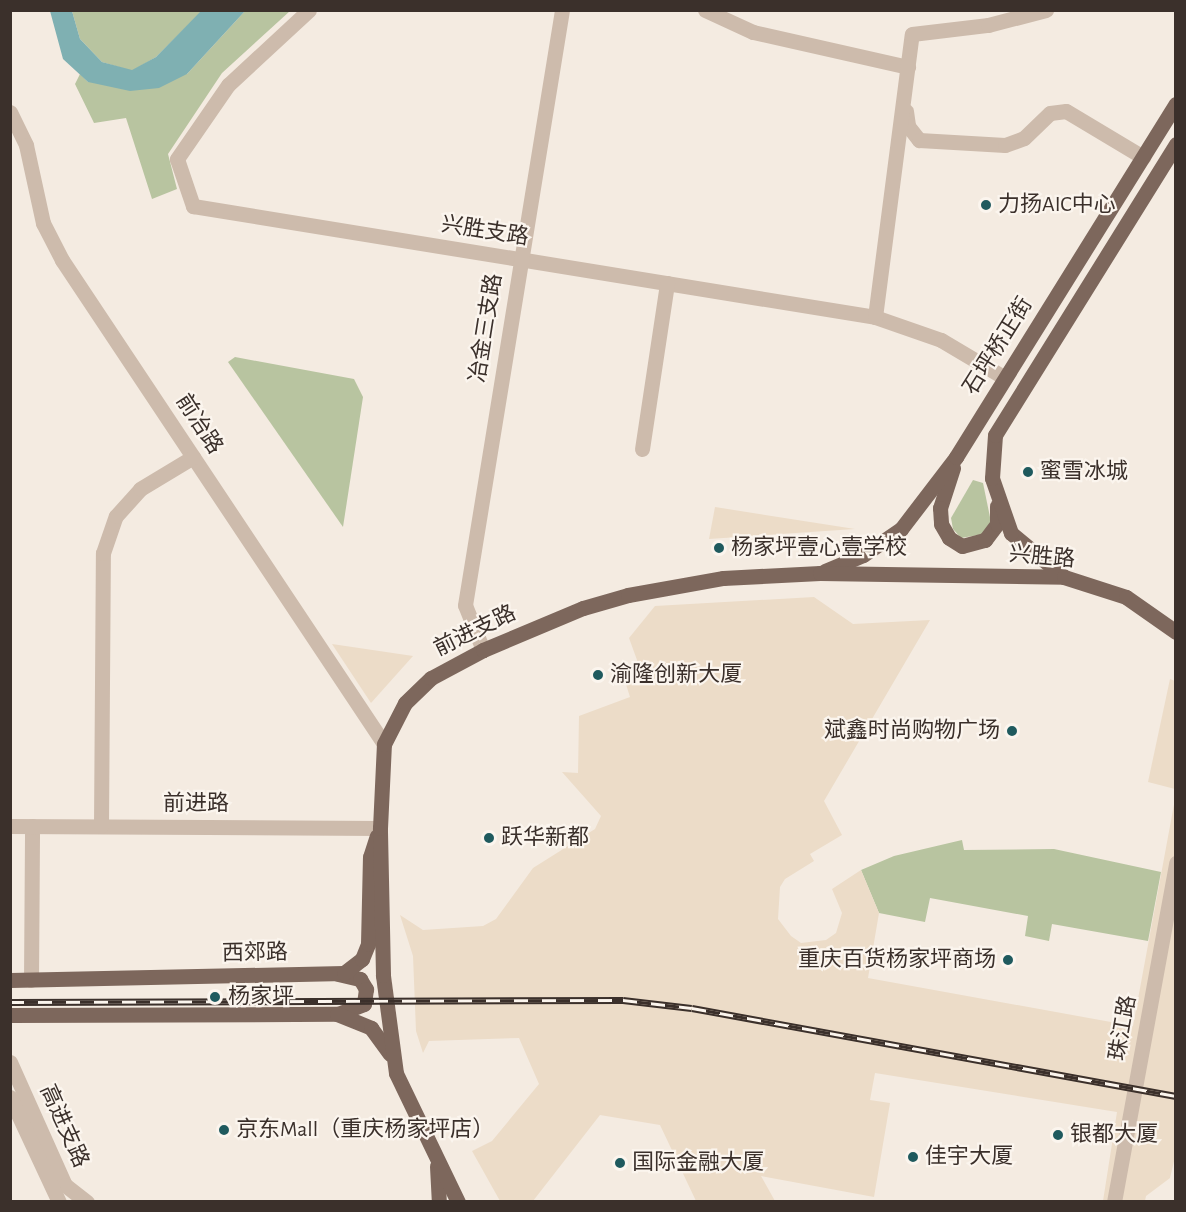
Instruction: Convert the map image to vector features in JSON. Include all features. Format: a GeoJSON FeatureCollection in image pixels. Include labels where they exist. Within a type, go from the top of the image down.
{"type":"FeatureCollection","features":[{"type":"Feature","properties":{"kind":"main road","name":"石坪桥正街"},"geometry":{"type":"LineString","coordinates":[[820,573],[862,555],[901,529],[956,457],[1176,104]]}},
{"type":"Feature","properties":{"kind":"main road","name":"石坪桥正街"},"geometry":{"type":"LineString","coordinates":[[1064,577],[1011,533],[996,495],[991,461],[1000,423],[1176,144]]}},
{"type":"Feature","properties":{"kind":"main road"},"geometry":{"type":"LineString","coordinates":[[956,457],[940,508],[941,524],[948,538],[970,546],[991,536],[998,516],[996,495]]}},
{"type":"Feature","properties":{"kind":"main road","name":"前进支路"},"geometry":{"type":"LineString","coordinates":[[392,1055],[382,975],[380,828],[384,744],[405,703],[431,678],[483,650],[572,612],[628,595],[723,578],[820,573],[926,574]]}},
{"type":"Feature","properties":{"kind":"main road","name":"兴胜路"},"geometry":{"type":"LineString","coordinates":[[926,574],[1064,577],[1126,597],[1176,632]]}},
{"type":"Feature","properties":{"kind":"main road"},"geometry":{"type":"LineString","coordinates":[[338,974],[356,965],[368,944],[370,857],[380,828]]}},
{"type":"Feature","properties":{"kind":"main road"},"geometry":{"type":"LineString","coordinates":[[13,1019],[337,1014],[360,1007],[366,999],[360,979],[338,974]]}},
{"type":"Feature","properties":{"kind":"main road","name":"西郊路"},"geometry":{"type":"LineString","coordinates":[[10,980],[338,974]]}},
{"type":"Feature","properties":{"kind":"main road"},"geometry":{"type":"LineString","coordinates":[[337,1014],[371,1028],[392,1055],[437,1163],[458,1202]]}},
{"type":"Feature","properties":{"kind":"main road"},"geometry":{"type":"LineString","coordinates":[[437,1163],[439,1202]]}},
{"type":"Feature","properties":{"kind":"street","name":"兴胜支路"},"geometry":{"type":"LineString","coordinates":[[309,10],[228,85],[177,159],[193,206],[875,317],[941,340],[1005,378]]}},
{"type":"Feature","properties":{"kind":"street","name":"冶金三支路"},"geometry":{"type":"LineString","coordinates":[[483,650],[465,605],[519,260],[562,10]]}},
{"type":"Feature","properties":{"kind":"street"},"geometry":{"type":"LineString","coordinates":[[705,10],[753,32],[908,67]]}},
{"type":"Feature","properties":{"kind":"street"},"geometry":{"type":"LineString","coordinates":[[875,317],[912,34],[988,25],[1046,10]]}},
{"type":"Feature","properties":{"kind":"street"},"geometry":{"type":"LineString","coordinates":[[904,96],[911,132],[924,142],[1010,145],[1024,138],[1043,117],[1066,111],[1143,157]]}},
{"type":"Feature","properties":{"kind":"street","name":"前冶路"},"geometry":{"type":"LineString","coordinates":[[10,112],[28,154],[43,223],[62,260],[384,744]]}},
{"type":"Feature","properties":{"kind":"street"},"geometry":{"type":"LineString","coordinates":[[642,449],[667,283]]}},
{"type":"Feature","properties":{"kind":"street"},"geometry":{"type":"LineString","coordinates":[[101,826],[103,553],[116,516],[140,489],[193,457]]}},
{"type":"Feature","properties":{"kind":"street","name":"前进路"},"geometry":{"type":"LineString","coordinates":[[10,826],[380,828]]}},
{"type":"Feature","properties":{"kind":"street"},"geometry":{"type":"LineString","coordinates":[[31,980],[32,826]]}},
{"type":"Feature","properties":{"kind":"street","name":"珠江路"},"geometry":{"type":"LineString","coordinates":[[1114,1202],[1176,863]]}},
{"type":"Feature","properties":{"kind":"street","name":"高进支路"},"geometry":{"type":"LineString","coordinates":[[10,1062],[65,1185],[79,1199]]}},
{"type":"Feature","properties":{"kind":"street","name":"高进支路"},"geometry":{"type":"LineString","coordinates":[[10,1097],[55,1200]]}},
{"type":"Feature","properties":{"kind":"street"},"geometry":{"type":"LineString","coordinates":[[55,1200],[65,1185]]}},
{"type":"Feature","properties":{"kind":"green space"},"geometry":{"type":"Polygon","coordinates":[[[72,11],[202,11],[156,57],[132,71],[102,62],[80,39],[72,11]]]}},
{"type":"Feature","properties":{"kind":"green space"},"geometry":{"type":"Polygon","coordinates":[[[245,11],[290,11],[222,73],[168,154],[177,189],[152,199],[126,118],[94,123],[75,84],[80,74],[88,82],[187,74],[245,11]]]}},
{"type":"Feature","properties":{"kind":"green space"},"geometry":{"type":"Polygon","coordinates":[[[235,357],[354,379],[363,397],[343,527],[228,362],[235,357]]]}},
{"type":"Feature","properties":{"kind":"green space"},"geometry":{"type":"Polygon","coordinates":[[[973,480],[983,483],[991,522],[984,534],[961,538],[953,529],[951,518],[973,480]]]}},
{"type":"Feature","properties":{"kind":"green space"},"geometry":{"type":"Polygon","coordinates":[[[962,840],[964,850],[1054,849],[1161,872],[1148,941],[1052,924],[1049,941],[1025,936],[1028,916],[930,898],[925,922],[879,913],[861,870],[894,856],[962,840]]]}},
{"type":"Feature","properties":{"kind":"shaded area"},"geometry":{"type":"Polygon","coordinates":[[[715,507],[855,529],[709,539],[715,507]]]}},
{"type":"Feature","properties":{"kind":"shaded area"},"geometry":{"type":"Polygon","coordinates":[[[814,597],[853,624],[930,620],[824,801],[842,835],[810,854],[814,861],[785,879],[780,887],[778,919],[791,936],[801,943],[826,940],[836,933],[842,913],[832,889],[861,870],[879,913],[868,978],[1133,1026],[1175,799],[1176,1153],[1170,1178],[1146,1196],[1145,1201],[1103,1201],[1117,1112],[875,1073],[870,1100],[890,1103],[874,1197],[761,1176],[775,1201],[696,1201],[660,1125],[600,1115],[533,1201],[500,1201],[472,1151],[492,1141],[539,1084],[519,1038],[429,1041],[423,1053],[416,1031],[413,956],[400,915],[423,930],[483,926],[496,919],[533,868],[595,829],[601,816],[562,772],[578,773],[579,716],[630,697],[624,678],[641,671],[629,638],[655,606],[814,597]]]}},
{"type":"Feature","properties":{"kind":"shaded area"},"geometry":{"type":"Polygon","coordinates":[[[332,644],[413,656],[371,703],[332,644]]]}},
{"type":"Feature","properties":{"kind":"shaded area"},"geometry":{"type":"Polygon","coordinates":[[[1170,679],[1175,681],[1175,789],[1148,782],[1170,679]]]}},
{"type":"Feature","properties":{"kind":"water"},"geometry":{"type":"Polygon","coordinates":[[[50,11],[72,11],[80,39],[102,62],[132,70],[156,57],[201,11],[245,11],[187,74],[159,88],[130,91],[88,82],[63,59],[50,11]]]}},
{"type":"Feature","properties":{"kind":"railway"},"geometry":{"type":"LineString","coordinates":[[10,1002],[623,1000],[692,1008],[1176,1096]]}},
{"type":"Feature","properties":{"kind":"place","name":"力扬AIC中心"},"geometry":{"type":"Point","coordinates":[986,205]}},
{"type":"Feature","properties":{"kind":"place","name":"蜜雪冰城"},"geometry":{"type":"Point","coordinates":[1028,472]}},
{"type":"Feature","properties":{"kind":"place","name":"杨家坪壹心壹学校"},"geometry":{"type":"Point","coordinates":[719,548]}},
{"type":"Feature","properties":{"kind":"place","name":"渝隆创新大厦"},"geometry":{"type":"Point","coordinates":[598,675]}},
{"type":"Feature","properties":{"kind":"place","name":"斌鑫时尚购物广场"},"geometry":{"type":"Point","coordinates":[1012,731]}},
{"type":"Feature","properties":{"kind":"place","name":"跃华新都"},"geometry":{"type":"Point","coordinates":[489,838]}},
{"type":"Feature","properties":{"kind":"place","name":"重庆百货杨家坪商场"},"geometry":{"type":"Point","coordinates":[1008,960]}},
{"type":"Feature","properties":{"kind":"place","name":"杨家坪"},"geometry":{"type":"Point","coordinates":[215,997]}},
{"type":"Feature","properties":{"kind":"place","name":"京东Mall（重庆杨家坪店）"},"geometry":{"type":"Point","coordinates":[224,1130]}},
{"type":"Feature","properties":{"kind":"place","name":"银都大厦"},"geometry":{"type":"Point","coordinates":[1058,1135]}},
{"type":"Feature","properties":{"kind":"place","name":"佳宇大厦"},"geometry":{"type":"Point","coordinates":[913,1157]}},
{"type":"Feature","properties":{"kind":"place","name":"国际金融大厦"},"geometry":{"type":"Point","coordinates":[620,1163]}}]}
